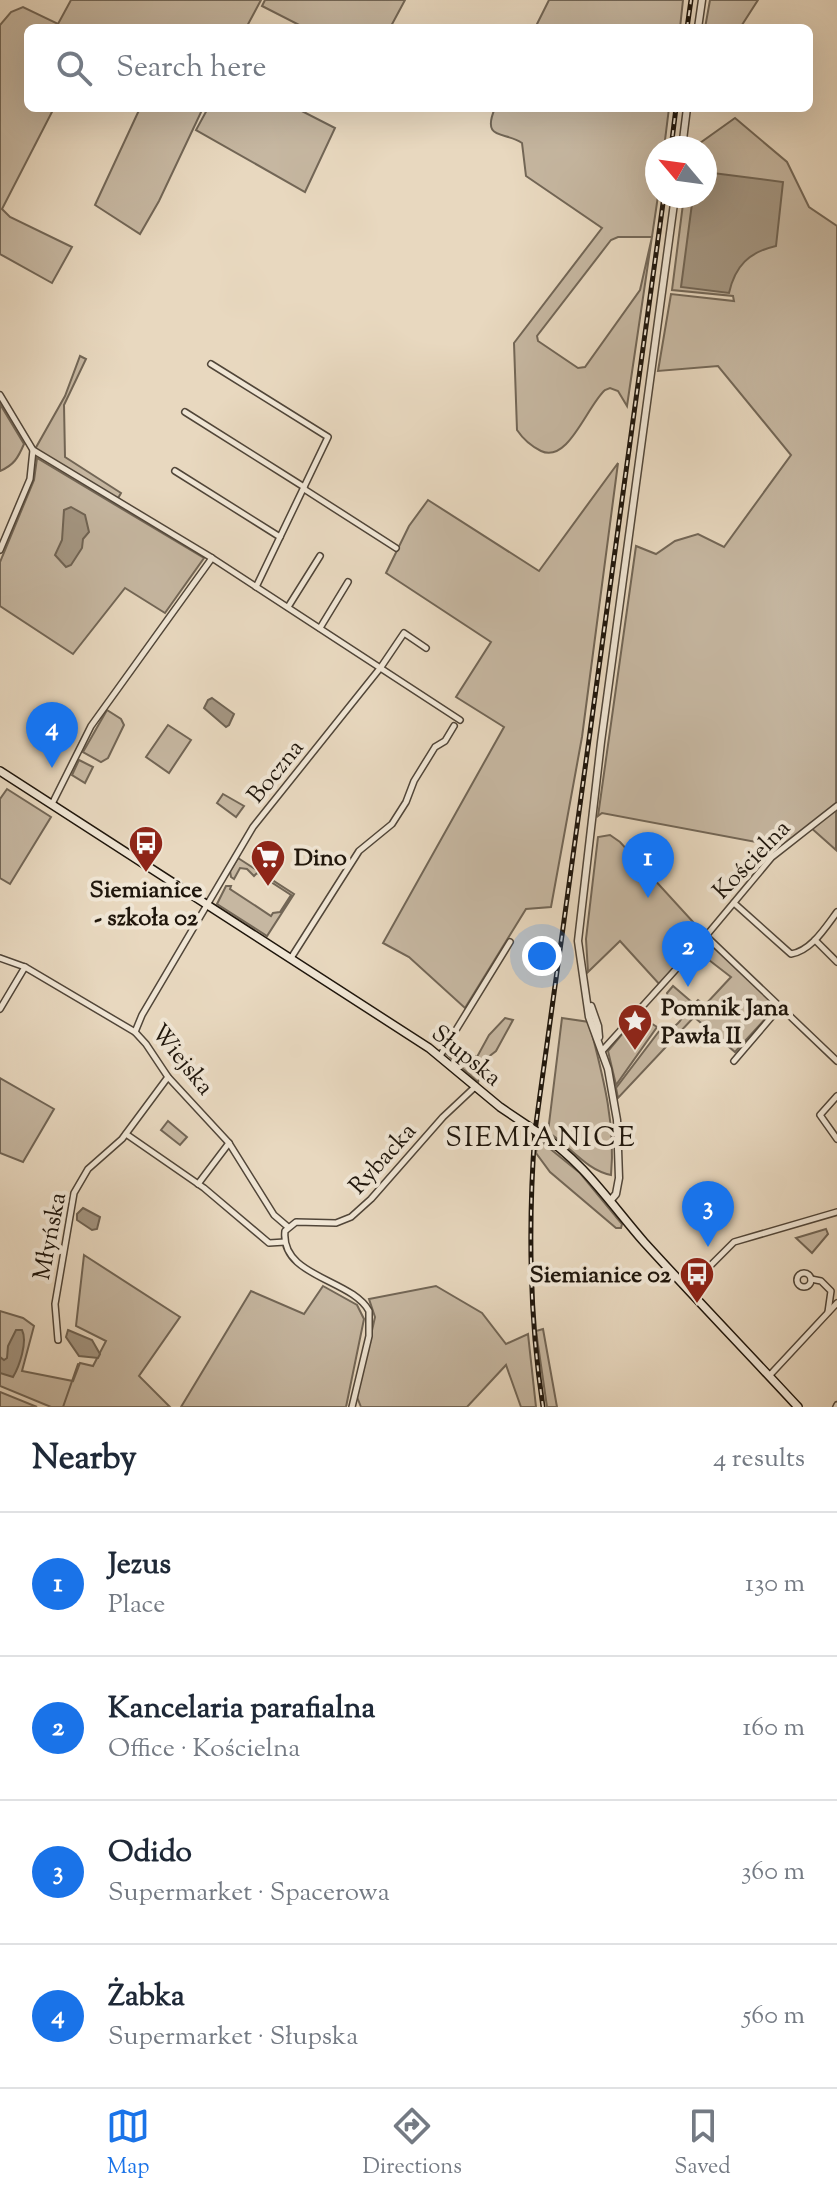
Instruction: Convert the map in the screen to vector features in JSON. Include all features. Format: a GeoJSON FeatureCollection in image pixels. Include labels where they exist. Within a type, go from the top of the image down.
{"type":"FeatureCollection","features":[{"type":"Feature","properties":{"kind":"main road","name":"Słupska"},"geometry":{"type":"LineString","coordinates":[[0,771],[440,1056],[578,1162],[798,1407]]}},
{"type":"Feature","properties":{"kind":"street"},"geometry":{"type":"LineString","coordinates":[[699,24],[702,0]]}},
{"type":"Feature","properties":{"kind":"street"},"geometry":{"type":"LineString","coordinates":[[684,136],[686,112]]}},
{"type":"Feature","properties":{"kind":"street"},"geometry":{"type":"LineString","coordinates":[[610,1201],[618,1189],[620,1153],[614,1100],[599,1040],[589,1017],[579,959],[579,918],[673,208]]}},
{"type":"Feature","properties":{"kind":"street"},"geometry":{"type":"LineString","coordinates":[[211,364],[328,437],[256,587]]}},
{"type":"Feature","properties":{"kind":"street"},"geometry":{"type":"LineString","coordinates":[[0,395],[33,450],[212,558],[460,720]]}},
{"type":"Feature","properties":{"kind":"street"},"geometry":{"type":"LineString","coordinates":[[185,412],[396,548]]}},
{"type":"Feature","properties":{"kind":"street"},"geometry":{"type":"LineString","coordinates":[[0,550],[30,479],[33,450]]}},
{"type":"Feature","properties":{"kind":"street"},"geometry":{"type":"LineString","coordinates":[[175,471],[280,537]]}},
{"type":"Feature","properties":{"kind":"street"},"geometry":{"type":"LineString","coordinates":[[288,607],[320,556]]}},
{"type":"Feature","properties":{"kind":"street"},"geometry":{"type":"LineString","coordinates":[[52,804],[91,726],[212,558]]}},
{"type":"Feature","properties":{"kind":"street"},"geometry":{"type":"LineString","coordinates":[[320,628],[348,582]]}},
{"type":"Feature","properties":{"kind":"street","name":"Boczna"},"geometry":{"type":"LineString","coordinates":[[208,905],[253,827],[381,667],[404,633],[426,648]]}},
{"type":"Feature","properties":{"kind":"street"},"geometry":{"type":"LineString","coordinates":[[291,958],[359,851],[390,828],[435,747],[445,741],[454,726]]}},
{"type":"Feature","properties":{"kind":"street","name":"Kościelna"},"geometry":{"type":"LineString","coordinates":[[602,1051],[783,847],[837,806]]}},
{"type":"Feature","properties":{"kind":"street"},"geometry":{"type":"LineString","coordinates":[[734,903],[786,952],[796,954],[815,940],[837,912]]}},
{"type":"Feature","properties":{"kind":"street","name":"Wiejska"},"geometry":{"type":"LineString","coordinates":[[208,905],[142,1015],[135,1032],[168,1077],[229,1143],[274,1215],[288,1227]]}},
{"type":"Feature","properties":{"kind":"street"},"geometry":{"type":"LineString","coordinates":[[706,936],[837,1061]]}},
{"type":"Feature","properties":{"kind":"street"},"geometry":{"type":"LineString","coordinates":[[815,940],[837,962]]}},
{"type":"Feature","properties":{"kind":"street"},"geometry":{"type":"LineString","coordinates":[[440,1056],[510,942]]}},
{"type":"Feature","properties":{"kind":"street"},"geometry":{"type":"LineString","coordinates":[[0,958],[25,967],[135,1032]]}},
{"type":"Feature","properties":{"kind":"street"},"geometry":{"type":"LineString","coordinates":[[0,1009],[25,967]]}},
{"type":"Feature","properties":{"kind":"street"},"geometry":{"type":"LineString","coordinates":[[734,1061],[780,1007]]}},
{"type":"Feature","properties":{"kind":"street","name":"Młyńska"},"geometry":{"type":"LineString","coordinates":[[58,1340],[55,1304],[71,1201],[88,1169],[126,1134],[168,1077]]}},
{"type":"Feature","properties":{"kind":"street","name":"Rybacka"},"geometry":{"type":"LineString","coordinates":[[288,1227],[296,1222],[336,1223],[351,1217],[371,1199],[443,1117],[476,1086]]}},
{"type":"Feature","properties":{"kind":"street"},"geometry":{"type":"LineString","coordinates":[[837,1096],[820,1115],[837,1139]]}},
{"type":"Feature","properties":{"kind":"street"},"geometry":{"type":"LineString","coordinates":[[126,1134],[198,1184],[263,1239],[273,1244],[285,1242]]}},
{"type":"Feature","properties":{"kind":"street"},"geometry":{"type":"LineString","coordinates":[[198,1184],[229,1143]]}},
{"type":"Feature","properties":{"kind":"street"},"geometry":{"type":"LineString","coordinates":[[688,1288],[734,1242],[837,1212]]}},
{"type":"Feature","properties":{"kind":"street"},"geometry":{"type":"LineString","coordinates":[[288,1227],[285,1242],[290,1254],[304,1266],[355,1296],[369,1311],[369,1336],[352,1407]]}},
{"type":"Feature","properties":{"kind":"street"},"geometry":{"type":"LineString","coordinates":[[811,1279],[821,1281],[831,1291],[832,1298],[826,1310],[829,1313]]}},
{"type":"Feature","properties":{"kind":"street"},"geometry":{"type":"LineString","coordinates":[[769,1376],[837,1303]]}},
{"type":"Feature","properties":{"kind":"shaded area"},"geometry":{"type":"Polygon","coordinates":[[[71,0],[261,0],[248,24],[58,24],[71,0]]]}},
{"type":"Feature","properties":{"kind":"shaded area"},"geometry":{"type":"Polygon","coordinates":[[[265,0],[405,0],[392,24],[297,24],[262,6],[265,0]]]}},
{"type":"Feature","properties":{"kind":"shaded area"},"geometry":{"type":"Polygon","coordinates":[[[549,0],[683,0],[680,24],[537,24],[549,0]]]}},
{"type":"Feature","properties":{"kind":"shaded area"},"geometry":{"type":"Polygon","coordinates":[[[710,0],[758,0],[743,24],[706,24],[710,0]]]}},
{"type":"Feature","properties":{"kind":"shaded area"},"geometry":{"type":"Polygon","coordinates":[[[23,7],[58,24],[24,24],[24,112],[52,112],[2,209],[10,217],[72,247],[52,283],[0,254],[0,25],[11,12],[23,7]]]}},
{"type":"Feature","properties":{"kind":"shaded area"},"geometry":{"type":"Polygon","coordinates":[[[138,112],[201,112],[140,234],[95,205],[138,112]]]}},
{"type":"Feature","properties":{"kind":"shaded area"},"geometry":{"type":"Polygon","coordinates":[[[206,112],[304,112],[335,128],[305,192],[196,130],[206,112]]]}},
{"type":"Feature","properties":{"kind":"shaded area"},"geometry":{"type":"Polygon","coordinates":[[[493,112],[668,112],[666,136],[645,136],[645,208],[656,208],[652,237],[618,237],[611,240],[537,336],[538,341],[578,368],[585,367],[640,290],[652,238],[627,406],[618,391],[605,390],[568,442],[551,453],[534,447],[517,430],[514,343],[602,228],[526,176],[522,143],[493,130],[493,112]]]}},
{"type":"Feature","properties":{"kind":"shaded area"},"geometry":{"type":"Polygon","coordinates":[[[735,118],[787,162],[809,207],[837,226],[836,850],[809,826],[783,847],[602,813],[598,816],[636,546],[656,554],[675,541],[698,534],[724,547],[791,455],[718,366],[658,371],[671,294],[734,301],[733,296],[672,290],[682,208],[717,208],[717,136],[710,136],[735,118]]]}},
{"type":"Feature","properties":{"kind":"shaded area"},"geometry":{"type":"Polygon","coordinates":[[[717,174],[783,182],[776,246],[751,256],[739,268],[729,293],[681,287],[691,208],[717,208],[717,174]]]}},
{"type":"Feature","properties":{"kind":"shaded area"},"geometry":{"type":"Polygon","coordinates":[[[80,356],[86,359],[64,405],[65,457],[121,493],[117,500],[34,451],[65,396],[80,356]]]}},
{"type":"Feature","properties":{"kind":"shaded area"},"geometry":{"type":"Polygon","coordinates":[[[0,404],[24,444],[15,460],[0,471],[0,404]]]}},
{"type":"Feature","properties":{"kind":"shaded area"},"geometry":{"type":"Polygon","coordinates":[[[37,458],[204,558],[165,613],[125,588],[73,654],[0,606],[0,562],[34,480],[37,458]]]}},
{"type":"Feature","properties":{"kind":"shaded area"},"geometry":{"type":"Polygon","coordinates":[[[618,463],[582,737],[551,907],[526,909],[465,1008],[409,957],[383,943],[504,727],[456,697],[491,642],[386,573],[409,526],[428,500],[539,571],[618,463]]]}},
{"type":"Feature","properties":{"kind":"shaded area"},"geometry":{"type":"Polygon","coordinates":[[[71,507],[85,515],[89,532],[71,565],[66,567],[55,555],[62,540],[64,510],[71,507]]]}},
{"type":"Feature","properties":{"kind":"shaded area"},"geometry":{"type":"Polygon","coordinates":[[[212,698],[234,714],[226,727],[204,708],[212,698]]]}},
{"type":"Feature","properties":{"kind":"shaded area"},"geometry":{"type":"Polygon","coordinates":[[[107,710],[121,719],[124,725],[108,758],[101,762],[83,752],[107,710]]]}},
{"type":"Feature","properties":{"kind":"shaded area"},"geometry":{"type":"Polygon","coordinates":[[[168,725],[191,740],[169,773],[146,757],[168,725]]]}},
{"type":"Feature","properties":{"kind":"shaded area"},"geometry":{"type":"Polygon","coordinates":[[[79,760],[93,767],[85,783],[72,775],[79,760]]]}},
{"type":"Feature","properties":{"kind":"shaded area"},"geometry":{"type":"Polygon","coordinates":[[[7,789],[51,817],[10,884],[0,878],[0,799],[7,789]]]}},
{"type":"Feature","properties":{"kind":"shaded area"},"geometry":{"type":"Polygon","coordinates":[[[223,794],[244,806],[236,817],[217,803],[223,794]]]}},
{"type":"Feature","properties":{"kind":"shaded area"},"geometry":{"type":"Polygon","coordinates":[[[610,835],[620,842],[705,935],[661,986],[620,941],[588,972],[586,939],[598,837],[610,835]]]}},
{"type":"Feature","properties":{"kind":"shaded area"},"geometry":{"type":"Polygon","coordinates":[[[238,858],[294,894],[267,936],[217,904],[226,886],[231,886],[230,889],[271,916],[280,912],[291,895],[257,873],[254,876],[247,869],[240,868],[234,879],[231,877],[230,871],[238,858]]]}},
{"type":"Feature","properties":{"kind":"shaded area"},"geometry":{"type":"Polygon","coordinates":[[[704,942],[709,942],[701,953],[710,943],[777,1006],[735,1052],[694,1017],[618,1098],[616,1088],[660,1030],[665,1033],[682,1017],[682,1004],[669,1000],[667,993],[673,986],[694,1004],[698,1000],[705,1005],[731,977],[696,950],[704,942]]]}},
{"type":"Feature","properties":{"kind":"shaded area"},"geometry":{"type":"Polygon","coordinates":[[[638,1015],[657,1027],[616,1085],[608,1051],[638,1015]]]}},
{"type":"Feature","properties":{"kind":"shaded area"},"geometry":{"type":"Polygon","coordinates":[[[505,1018],[513,1020],[496,1051],[487,1058],[478,1082],[444,1052],[450,1042],[477,1057],[489,1035],[505,1018]]]}},
{"type":"Feature","properties":{"kind":"shaded area"},"geometry":{"type":"Polygon","coordinates":[[[562,1018],[589,1022],[610,1117],[611,1175],[586,1163],[548,1132],[562,1018]]]}},
{"type":"Feature","properties":{"kind":"shaded area"},"geometry":{"type":"Polygon","coordinates":[[[0,1078],[54,1109],[23,1162],[0,1153],[0,1078]]]}},
{"type":"Feature","properties":{"kind":"shaded area"},"geometry":{"type":"Polygon","coordinates":[[[168,1121],[187,1137],[180,1145],[161,1130],[168,1121]]]}},
{"type":"Feature","properties":{"kind":"shaded area"},"geometry":{"type":"Polygon","coordinates":[[[538,1139],[580,1173],[622,1224],[621,1228],[616,1228],[550,1172],[536,1153],[538,1139]]]}},
{"type":"Feature","properties":{"kind":"shaded area"},"geometry":{"type":"Polygon","coordinates":[[[83,1208],[100,1217],[97,1229],[92,1230],[77,1220],[77,1214],[83,1208]]]}},
{"type":"Feature","properties":{"kind":"shaded area"},"geometry":{"type":"Polygon","coordinates":[[[826,1229],[828,1234],[812,1253],[796,1238],[826,1229]]]}},
{"type":"Feature","properties":{"kind":"shaded area"},"geometry":{"type":"Polygon","coordinates":[[[84,1255],[180,1317],[139,1376],[170,1407],[51,1407],[0,1386],[0,1311],[23,1318],[34,1326],[22,1371],[73,1381],[80,1363],[93,1366],[106,1341],[76,1326],[84,1255]]]}},
{"type":"Feature","properties":{"kind":"shaded area"},"geometry":{"type":"Polygon","coordinates":[[[323,1286],[357,1305],[364,1319],[346,1407],[181,1407],[251,1291],[304,1314],[323,1286]]]}},
{"type":"Feature","properties":{"kind":"shaded area"},"geometry":{"type":"Polygon","coordinates":[[[436,1286],[482,1313],[506,1344],[528,1334],[536,1407],[521,1407],[506,1365],[467,1407],[361,1407],[357,1397],[375,1317],[369,1299],[436,1286]]]}},
{"type":"Feature","properties":{"kind":"shaded area"},"geometry":{"type":"Polygon","coordinates":[[[543,1329],[557,1407],[547,1407],[536,1331],[543,1329]]]}},
{"type":"Feature","properties":{"kind":"shaded area"},"geometry":{"type":"Polygon","coordinates":[[[16,1330],[22,1330],[24,1341],[13,1377],[0,1373],[0,1357],[4,1360],[7,1358],[8,1346],[16,1330]]]}},
{"type":"Feature","properties":{"kind":"shaded area"},"geometry":{"type":"Polygon","coordinates":[[[68,1330],[92,1340],[100,1354],[98,1358],[79,1356],[66,1337],[68,1330]]]}},
{"type":"Feature","properties":{"kind":"shaded area"},"geometry":{"type":"Polygon","coordinates":[[[0,1392],[37,1407],[0,1407],[0,1392]]]}},
{"type":"Feature","properties":{"kind":"waterway"},"geometry":{"type":"LineString","coordinates":[[63,1407],[78,1364]]}},
{"type":"Feature","properties":{"kind":"railway"},"geometry":{"type":"LineString","coordinates":[[688,24],[691,0]]}},
{"type":"Feature","properties":{"kind":"railway"},"geometry":{"type":"LineString","coordinates":[[672,136],[676,112]]}},
{"type":"Feature","properties":{"kind":"railway"},"geometry":{"type":"LineString","coordinates":[[543,1407],[531,1269],[535,1131],[662,208]]}},
{"type":"Feature","properties":{"kind":"place","name":"Żabka"},"geometry":{"type":"Point","coordinates":[52,768]}},
{"type":"Feature","properties":{"kind":"place","name":"Siemianice - szkoła 02"},"geometry":{"type":"Point","coordinates":[146,874]}},
{"type":"Feature","properties":{"kind":"place","name":"Dino"},"geometry":{"type":"Point","coordinates":[268,888]}},
{"type":"Feature","properties":{"kind":"place","name":"Jezus"},"geometry":{"type":"Point","coordinates":[648,898]}},
{"type":"Feature","properties":{"kind":"place","name":"Kancelaria parafialna"},"geometry":{"type":"Point","coordinates":[688,987]}},
{"type":"Feature","properties":{"kind":"place","name":"Pomnik Jana Pawła II"},"geometry":{"type":"Point","coordinates":[635,1052]}},
{"type":"Feature","properties":{"kind":"place","name":"Odido"},"geometry":{"type":"Point","coordinates":[708,1247]}},
{"type":"Feature","properties":{"kind":"place","name":"Siemianice 02"},"geometry":{"type":"Point","coordinates":[697,1305]}},
{"type":"Feature","properties":{"kind":"district","name":"SIEMIANICE"},"geometry":{"type":"Point","coordinates":[541,1136]}}]}
